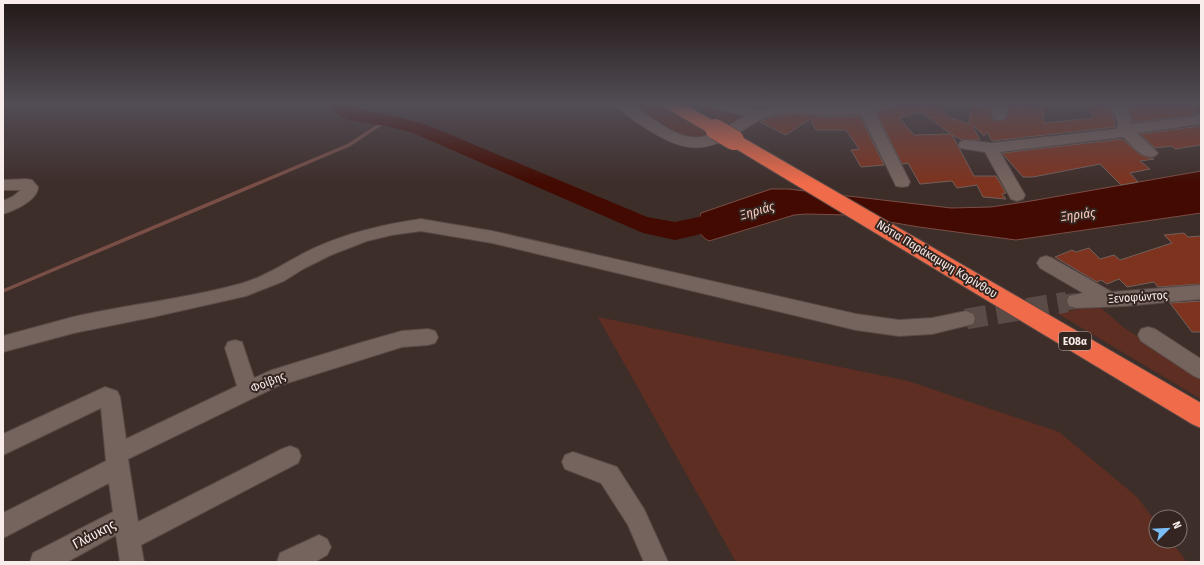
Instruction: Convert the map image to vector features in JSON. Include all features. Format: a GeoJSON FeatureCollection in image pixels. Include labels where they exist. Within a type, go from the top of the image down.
{"type":"FeatureCollection","features":[{"type":"Feature","properties":{"kind":"highway","name":"Νότια Παράκαμψη Κορίνθου"},"geometry":{"type":"LineString","coordinates":[[717,130],[1201,416]]}},
{"type":"Feature","properties":{"kind":"street"},"geometry":{"type":"LineString","coordinates":[[663,130],[674,138],[691,143],[702,144],[716,140],[732,130]]}},
{"type":"Feature","properties":{"kind":"street"},"geometry":{"type":"LineString","coordinates":[[877,130],[902,182]]}},
{"type":"Feature","properties":{"kind":"street"},"geometry":{"type":"LineString","coordinates":[[965,145],[991,148],[1087,138],[1119,133],[1124,130]]}},
{"type":"Feature","properties":{"kind":"street"},"geometry":{"type":"LineString","coordinates":[[1125,130],[1150,153]]}},
{"type":"Feature","properties":{"kind":"street"},"geometry":{"type":"LineString","coordinates":[[991,148],[1017,195]]}},
{"type":"Feature","properties":{"kind":"street"},"geometry":{"type":"LineString","coordinates":[[3,185],[26,184],[30,187],[30,191],[18,201],[3,208]]}},
{"type":"Feature","properties":{"kind":"street"},"geometry":{"type":"LineString","coordinates":[[3,344],[74,325],[153,310],[246,289],[278,276],[297,264],[325,250],[364,236],[392,229],[421,225],[492,237],[856,322],[899,328],[932,326],[966,320]]}},
{"type":"Feature","properties":{"kind":"street"},"geometry":{"type":"LineString","coordinates":[[1046,263],[1108,299]]}},
{"type":"Feature","properties":{"kind":"street","name":"Ξενοφώντος"},"geometry":{"type":"LineString","coordinates":[[1076,301],[1201,292]]}},
{"type":"Feature","properties":{"kind":"street"},"geometry":{"type":"LineString","coordinates":[[1148,335],[1201,370]]}},
{"type":"Feature","properties":{"kind":"street","name":"Φοίβης"},"geometry":{"type":"LineString","coordinates":[[3,526],[117,460],[248,390],[292,372],[363,350],[402,339],[428,337]]}},
{"type":"Feature","properties":{"kind":"street"},"geometry":{"type":"LineString","coordinates":[[235,348],[248,390]]}},
{"type":"Feature","properties":{"kind":"street"},"geometry":{"type":"LineString","coordinates":[[3,445],[105,396],[110,398],[117,460],[132,562]]}},
{"type":"Feature","properties":{"kind":"street","name":"Γλάυκης"},"geometry":{"type":"LineString","coordinates":[[42,562],[127,528],[290,456]]}},
{"type":"Feature","properties":{"kind":"street"},"geometry":{"type":"LineString","coordinates":[[573,462],[590,466],[609,475],[636,517],[656,562]]}},
{"type":"Feature","properties":{"kind":"street"},"geometry":{"type":"LineString","coordinates":[[289,562],[320,546]]}},
{"type":"Feature","properties":{"kind":"shaded area"},"geometry":{"type":"Polygon","coordinates":[[[673,130],[709,130],[716,135],[691,139],[673,130]]]}},
{"type":"Feature","properties":{"kind":"shaded area"},"geometry":{"type":"Polygon","coordinates":[[[1099,306],[1123,327],[1201,377],[1201,399],[1057,313],[1099,306]]]}},
{"type":"Feature","properties":{"kind":"shaded area"},"geometry":{"type":"Polygon","coordinates":[[[598,317],[908,381],[1059,432],[1137,497],[1148,511],[1148,549],[1177,549],[1187,562],[736,562],[598,317]]]}},
{"type":"Feature","properties":{"kind":"water"},"geometry":{"type":"Polygon","coordinates":[[[1201,171],[1201,213],[1016,240],[919,227],[848,215],[794,215],[709,241],[702,236],[699,229],[701,213],[771,189],[788,189],[951,208],[991,207],[1201,171]]]}},
{"type":"Feature","properties":{"kind":"building"},"geometry":{"type":"Polygon","coordinates":[[[777,130],[793,130],[786,135],[777,130]]]}},
{"type":"Feature","properties":{"kind":"building"},"geometry":{"type":"Polygon","coordinates":[[[846,130],[867,130],[884,165],[861,167],[851,150],[859,149],[846,130]]]}},
{"type":"Feature","properties":{"kind":"building"},"geometry":{"type":"Polygon","coordinates":[[[885,130],[910,130],[914,135],[951,134],[946,130],[975,130],[980,140],[962,140],[952,135],[974,176],[996,176],[1006,193],[1002,194],[1006,199],[983,197],[977,185],[957,188],[952,181],[920,184],[908,163],[902,164],[885,130]]]}},
{"type":"Feature","properties":{"kind":"building"},"geometry":{"type":"Polygon","coordinates":[[[978,130],[1086,130],[992,141],[987,132],[984,136],[978,130]]]}},
{"type":"Feature","properties":{"kind":"building"},"geometry":{"type":"Polygon","coordinates":[[[1168,130],[1201,130],[1201,145],[1175,149],[1172,146],[1155,148],[1140,134],[1168,130]]]}},
{"type":"Feature","properties":{"kind":"building"},"geometry":{"type":"Polygon","coordinates":[[[1122,139],[1141,155],[1154,159],[1140,161],[1150,169],[1130,173],[1138,182],[1121,185],[1100,164],[1033,177],[1023,177],[1002,153],[1122,139]]]}},
{"type":"Feature","properties":{"kind":"building"},"geometry":{"type":"Polygon","coordinates":[[[1184,233],[1188,237],[1201,236],[1201,284],[1158,287],[1154,282],[1127,287],[1119,279],[1107,284],[1101,280],[1097,282],[1055,257],[1072,250],[1076,252],[1089,248],[1100,259],[1114,255],[1120,260],[1172,243],[1164,235],[1184,233]]]}},
{"type":"Feature","properties":{"kind":"building"},"geometry":{"type":"Polygon","coordinates":[[[1201,301],[1201,332],[1192,332],[1170,303],[1201,301]]]}},
{"type":"Feature","properties":{"kind":"waterway"},"geometry":{"type":"LineString","coordinates":[[3,291],[349,145],[371,130]]}},
{"type":"Feature","properties":{"kind":"waterway","name":"Ξηριάς"},"geometry":{"type":"LineString","coordinates":[[423,130],[643,225],[675,231],[731,218]]}},
{"type":"Feature","properties":{"kind":"tunnel"},"geometry":{"type":"LineString","coordinates":[[1061,303],[1076,301]]}},
{"type":"Feature","properties":{"kind":"tunnel"},"geometry":{"type":"LineString","coordinates":[[1061,303],[1067,302]]}},
{"type":"Feature","properties":{"kind":"tunnel"},"geometry":{"type":"LineString","coordinates":[[966,319],[1061,303]]}}]}
